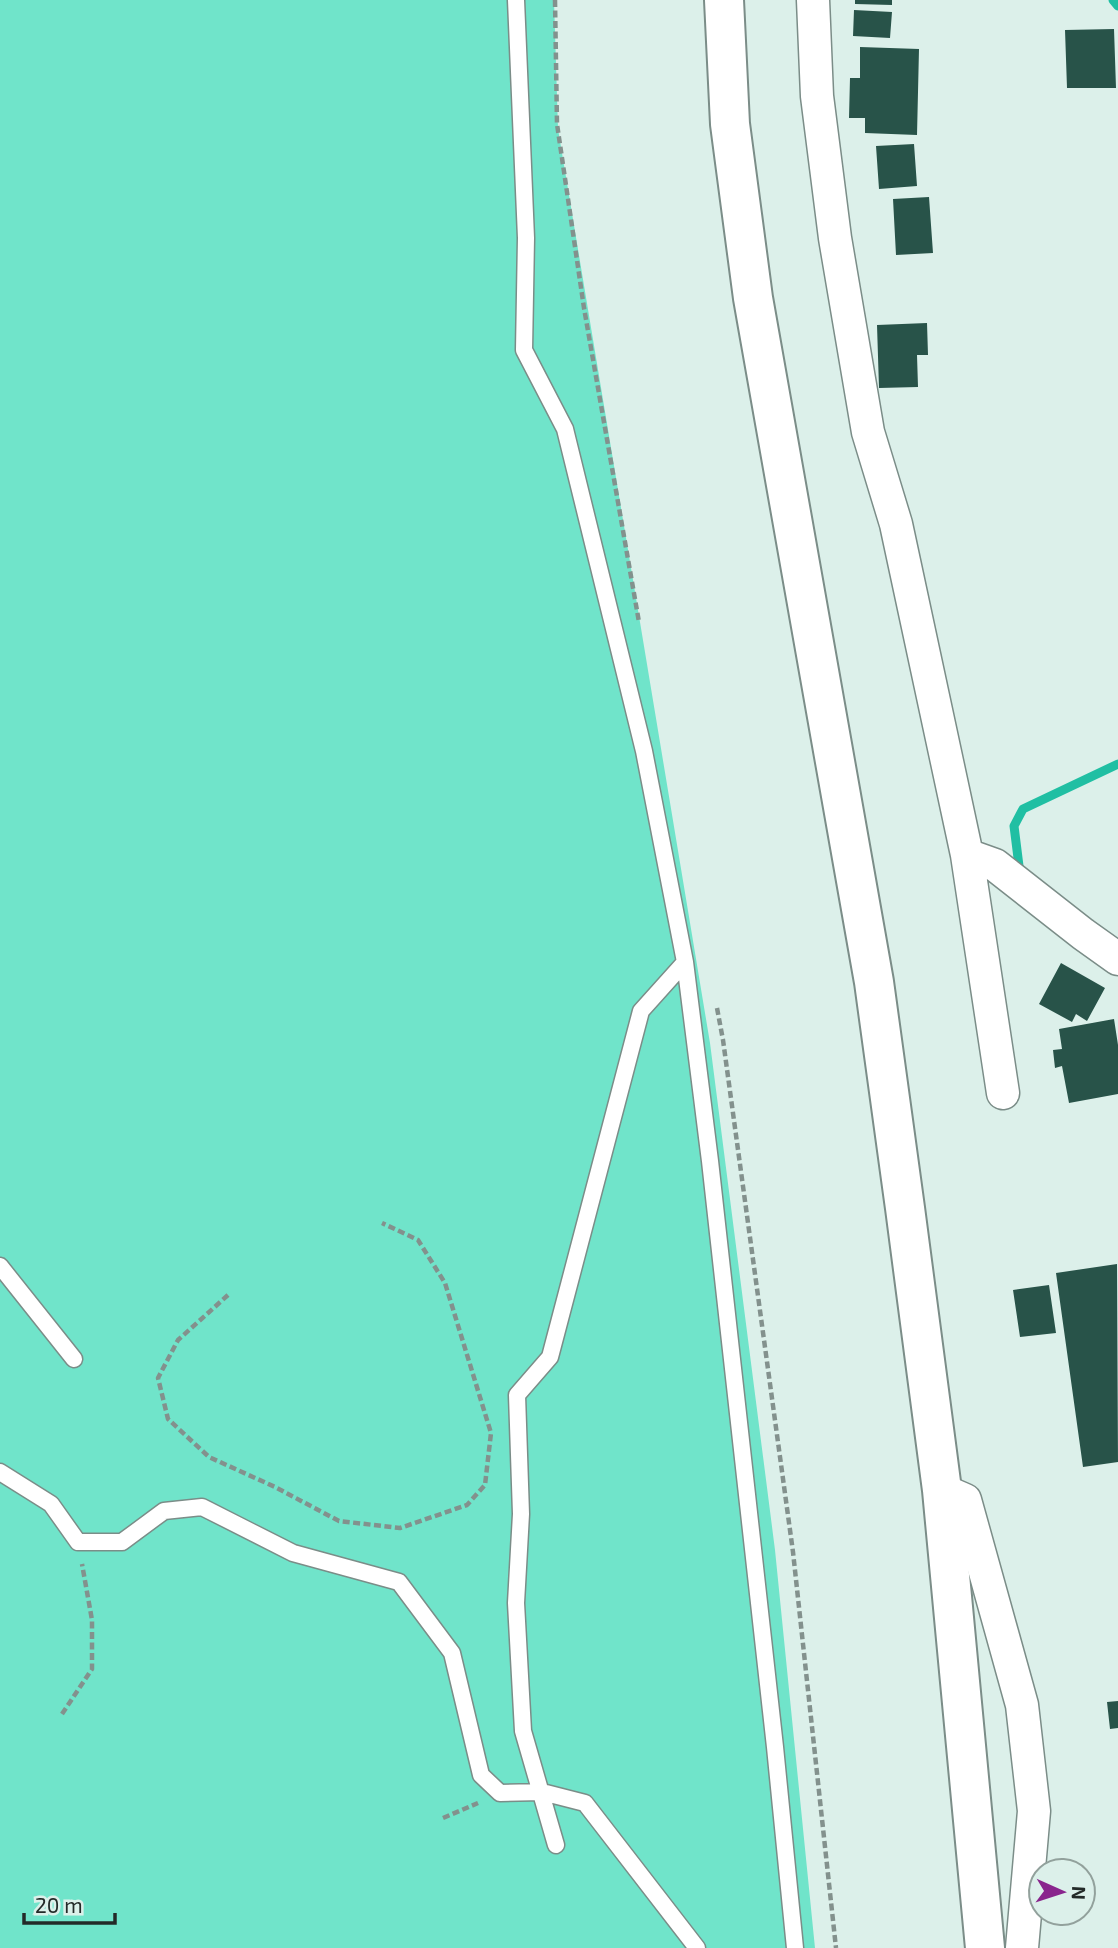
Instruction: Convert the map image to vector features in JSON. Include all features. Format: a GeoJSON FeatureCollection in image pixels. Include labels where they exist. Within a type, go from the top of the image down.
{"type":"FeatureCollection","features":[{"type":"Feature","properties":{"kind":"street"},"geometry":{"type":"LineString","coordinates":[[724,0],[730,124],[753,298],[874,982],[942,1490],[985,1948]]}},
{"type":"Feature","properties":{"kind":"street"},"geometry":{"type":"LineString","coordinates":[[813,0],[817,96],[835,238],[868,432],[895,524],[967,855],[1003,1093]]}},
{"type":"Feature","properties":{"kind":"street"},"geometry":{"type":"LineString","coordinates":[[967,855],[995,865],[1118,959]]}},
{"type":"Feature","properties":{"kind":"street"},"geometry":{"type":"LineString","coordinates":[[942,1490],[965,1500],[1022,1705],[1034,1811],[1022,1948]]}},
{"type":"Feature","properties":{"kind":"lane"},"geometry":{"type":"LineString","coordinates":[[516,0],[526,238],[524,350],[565,429],[644,751],[685,962],[710,1161],[775,1747],[794,1948]]}},
{"type":"Feature","properties":{"kind":"lane"},"geometry":{"type":"LineString","coordinates":[[556,1845],[523,1731],[516,1603],[521,1514],[517,1395],[550,1357],[641,1011],[685,962]]}},
{"type":"Feature","properties":{"kind":"lane"},"geometry":{"type":"LineString","coordinates":[[0,1266],[74,1359]]}},
{"type":"Feature","properties":{"kind":"lane"},"geometry":{"type":"LineString","coordinates":[[0,1472],[51,1504],[78,1542],[122,1542],[163,1511],[202,1507],[293,1553],[399,1582],[452,1653],[481,1775],[500,1793],[542,1792],[585,1804],[697,1948]]}},
{"type":"Feature","properties":{"kind":"path"},"geometry":{"type":"LineString","coordinates":[[228,1295],[178,1340],[158,1378],[168,1419],[209,1457],[275,1487],[339,1521],[400,1528],[467,1506],[485,1485],[491,1433],[488,1420],[445,1283],[418,1240],[382,1223]]}},
{"type":"Feature","properties":{"kind":"path"},"geometry":{"type":"LineString","coordinates":[[62,1714],[92,1669],[92,1620],[78,1542]]}},
{"type":"Feature","properties":{"kind":"path"},"geometry":{"type":"LineString","coordinates":[[443,1818],[500,1793]]}},
{"type":"Feature","properties":{"kind":"green space"},"geometry":{"type":"Polygon","coordinates":[[[0,0],[554,0],[558,129],[710,1043],[775,1550],[815,1948],[0,1948],[0,0]]]}},
{"type":"Feature","properties":{"kind":"building"},"geometry":{"type":"Polygon","coordinates":[[[855,0],[892,0],[892,5],[855,4],[855,0]]]}},
{"type":"Feature","properties":{"kind":"building"},"geometry":{"type":"Polygon","coordinates":[[[854,10],[892,12],[890,38],[853,36],[854,10]]]}},
{"type":"Feature","properties":{"kind":"building"},"geometry":{"type":"Polygon","coordinates":[[[1114,29],[1116,88],[1067,88],[1065,30],[1114,29]]]}},
{"type":"Feature","properties":{"kind":"building"},"geometry":{"type":"Polygon","coordinates":[[[860,47],[919,49],[917,135],[865,133],[865,118],[849,118],[850,78],[860,78],[860,47]]]}},
{"type":"Feature","properties":{"kind":"building"},"geometry":{"type":"Polygon","coordinates":[[[914,144],[917,186],[879,189],[876,146],[914,144]]]}},
{"type":"Feature","properties":{"kind":"building"},"geometry":{"type":"Polygon","coordinates":[[[929,197],[933,253],[896,255],[893,199],[929,197]]]}},
{"type":"Feature","properties":{"kind":"building"},"geometry":{"type":"Polygon","coordinates":[[[927,323],[928,355],[917,355],[918,387],[879,388],[877,325],[927,323]]]}},
{"type":"Feature","properties":{"kind":"building"},"geometry":{"type":"Polygon","coordinates":[[[1061,963],[1105,988],[1087,1021],[1076,1014],[1072,1022],[1039,1004],[1061,963]]]}},
{"type":"Feature","properties":{"kind":"building"},"geometry":{"type":"Polygon","coordinates":[[[1114,1019],[1118,1045],[1118,1094],[1069,1103],[1062,1066],[1055,1068],[1053,1050],[1062,1049],[1059,1029],[1114,1019]]]}},
{"type":"Feature","properties":{"kind":"building"},"geometry":{"type":"Polygon","coordinates":[[[1117,1264],[1118,1462],[1083,1467],[1056,1273],[1117,1264]]]}},
{"type":"Feature","properties":{"kind":"building"},"geometry":{"type":"Polygon","coordinates":[[[1049,1285],[1056,1333],[1020,1337],[1013,1290],[1049,1285]]]}},
{"type":"Feature","properties":{"kind":"building"},"geometry":{"type":"Polygon","coordinates":[[[1118,1701],[1118,1728],[1110,1729],[1107,1702],[1118,1701]]]}},
{"type":"Feature","properties":{"kind":"waterway"},"geometry":{"type":"LineString","coordinates":[[1113,0],[1118,6]]}},
{"type":"Feature","properties":{"kind":"waterway"},"geometry":{"type":"LineString","coordinates":[[1020,874],[1014,826],[1023,809],[1118,764]]}}]}
